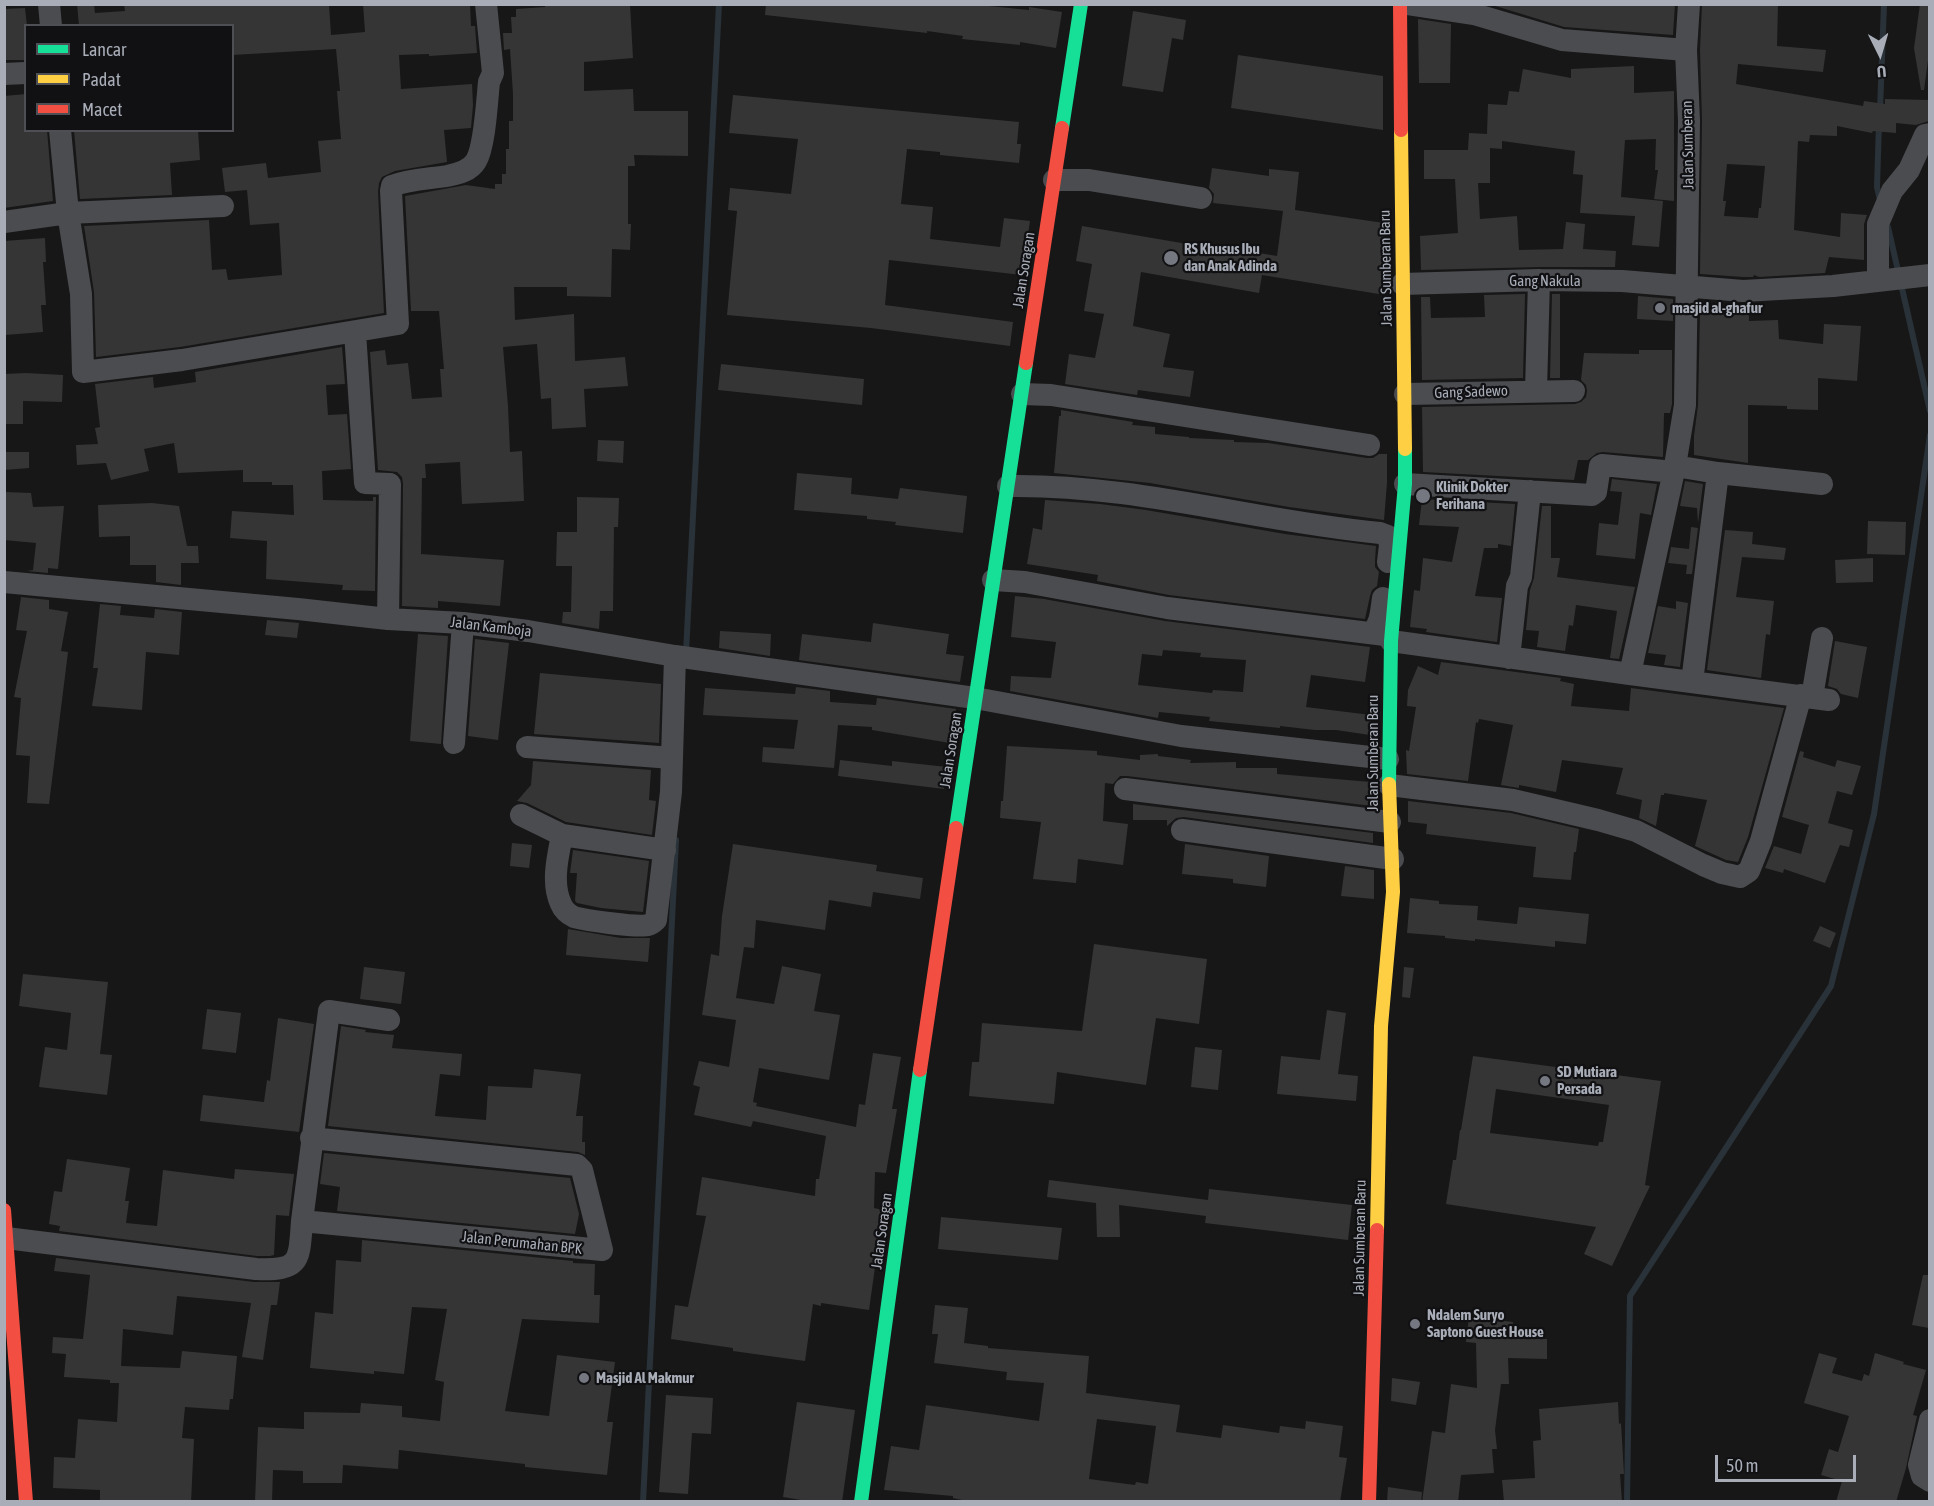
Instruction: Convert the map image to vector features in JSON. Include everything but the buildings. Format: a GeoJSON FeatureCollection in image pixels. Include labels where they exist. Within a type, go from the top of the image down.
{"type":"FeatureCollection","features":[{"type":"Feature","properties":{"kind":"street"},"geometry":{"type":"LineString","coordinates":[[50,4],[51,24]]}},
{"type":"Feature","properties":{"kind":"street"},"geometry":{"type":"LineString","coordinates":[[60,132],[68,213],[81,294],[83,372],[182,360],[398,324],[392,186],[403,182],[459,173],[476,161],[480,148],[489,82],[493,74],[486,4]]}},
{"type":"Feature","properties":{"kind":"street"},"geometry":{"type":"LineString","coordinates":[[1063,4],[1080,13]]}},
{"type":"Feature","properties":{"kind":"street","name":"Jalan Sumberan Baru"},"geometry":{"type":"LineString","coordinates":[[1369,1502],[1376,1316],[1381,1026],[1393,892],[1385,637],[1405,484],[1400,4]]}},
{"type":"Feature","properties":{"kind":"street"},"geometry":{"type":"LineString","coordinates":[[1408,4],[1474,14],[1562,40],[1686,51]]}},
{"type":"Feature","properties":{"kind":"street","name":"Jalan Sumberan"},"geometry":{"type":"LineString","coordinates":[[1630,674],[1675,469],[1684,405],[1688,286],[1689,121],[1686,51],[1689,4]]}},
{"type":"Feature","properties":{"kind":"street","name":"Jalan Soragan"},"geometry":{"type":"LineString","coordinates":[[861,1502],[932,984],[1080,13]]}},
{"type":"Feature","properties":{"kind":"street"},"geometry":{"type":"LineString","coordinates":[[4,74],[24,73]]}},
{"type":"Feature","properties":{"kind":"street"},"geometry":{"type":"LineString","coordinates":[[1883,280],[1878,224],[1892,191],[1909,170],[1925,135],[1929,134]]}},
{"type":"Feature","properties":{"kind":"street"},"geometry":{"type":"LineString","coordinates":[[1054,180],[1089,180],[1201,198]]}},
{"type":"Feature","properties":{"kind":"street"},"geometry":{"type":"LineString","coordinates":[[4,222],[68,213],[223,206]]}},
{"type":"Feature","properties":{"kind":"street","name":"Gang Nakula"},"geometry":{"type":"LineString","coordinates":[[1402,284],[1539,280],[1622,281],[1743,291],[1833,286],[1922,276]]}},
{"type":"Feature","properties":{"kind":"street"},"geometry":{"type":"LineString","coordinates":[[1536,390],[1539,280]]}},
{"type":"Feature","properties":{"kind":"street"},"geometry":{"type":"LineString","coordinates":[[355,332],[365,483],[390,484],[388,619]]}},
{"type":"Feature","properties":{"kind":"street","name":"Gang Sadewo"},"geometry":{"type":"LineString","coordinates":[[1405,394],[1574,391]]}},
{"type":"Feature","properties":{"kind":"street"},"geometry":{"type":"LineString","coordinates":[[1022,394],[1051,395],[1369,445]]}},
{"type":"Feature","properties":{"kind":"street"},"geometry":{"type":"LineString","coordinates":[[1405,484],[1592,495],[1596,492],[1602,465],[1675,469],[1822,484]]}},
{"type":"Feature","properties":{"kind":"street"},"geometry":{"type":"LineString","coordinates":[[1692,682],[1718,473]]}},
{"type":"Feature","properties":{"kind":"street"},"geometry":{"type":"LineString","coordinates":[[1008,486],[1042,486],[1132,494],[1388,536],[1390,545],[1380,620],[1377,627],[1385,637]]}},
{"type":"Feature","properties":{"kind":"street"},"geometry":{"type":"LineString","coordinates":[[1509,658],[1517,585],[1521,577],[1530,491]]}},
{"type":"Feature","properties":{"kind":"street"},"geometry":{"type":"LineString","coordinates":[[993,580],[1025,582],[1167,608],[1367,634],[1509,658],[1814,697]]}},
{"type":"Feature","properties":{"kind":"street","name":"Jalan Kamboja"},"geometry":{"type":"LineString","coordinates":[[4,582],[388,619],[464,623],[528,631],[687,658],[975,698],[1181,736],[1388,759]]}},
{"type":"Feature","properties":{"kind":"street"},"geometry":{"type":"LineString","coordinates":[[454,743],[464,623]]}},
{"type":"Feature","properties":{"kind":"street"},"geometry":{"type":"LineString","coordinates":[[1389,785],[1513,800],[1598,820],[1636,831],[1703,865],[1740,877],[1749,871],[1814,697],[1822,638]]}},
{"type":"Feature","properties":{"kind":"street"},"geometry":{"type":"LineString","coordinates":[[562,835],[557,863],[557,892],[563,909],[576,917],[638,926],[653,923],[657,917],[671,792],[672,758],[687,658]]}},
{"type":"Feature","properties":{"kind":"street"},"geometry":{"type":"LineString","coordinates":[[527,747],[672,758]]}},
{"type":"Feature","properties":{"kind":"street"},"geometry":{"type":"LineString","coordinates":[[1125,789],[1390,822]]}},
{"type":"Feature","properties":{"kind":"street"},"geometry":{"type":"LineString","coordinates":[[521,815],[562,835],[665,850]]}},
{"type":"Feature","properties":{"kind":"street"},"geometry":{"type":"LineString","coordinates":[[1182,830],[1393,859]]}},
{"type":"Feature","properties":{"kind":"street"},"geometry":{"type":"LineString","coordinates":[[6,1239],[256,1269],[281,1269],[290,1266],[299,1255],[311,1138],[329,1011],[389,1020]]}},
{"type":"Feature","properties":{"kind":"street","name":"Jalan Perumahan BPK"},"geometry":{"type":"LineString","coordinates":[[302,1221],[602,1251],[582,1170],[577,1165],[311,1138]]}},
{"type":"Feature","properties":{"kind":"street"},"geometry":{"type":"LineString","coordinates":[[4,1210],[26,1502]]}},
{"type":"Feature","properties":{"kind":"street"},"geometry":{"type":"LineString","coordinates":[[1929,1420],[1919,1465],[1922,1476],[1929,1481]]}},
{"type":"Feature","properties":{"kind":"street"},"geometry":{"type":"LineString","coordinates":[[22,1443],[25,1482],[31,1502]]}},
{"type":"Feature","properties":{"kind":"waterway"},"geometry":{"type":"LineString","coordinates":[[686,653],[719,4]]}},
{"type":"Feature","properties":{"kind":"waterway"},"geometry":{"type":"LineString","coordinates":[[1880,110],[1884,4]]}},
{"type":"Feature","properties":{"kind":"waterway"},"geometry":{"type":"LineString","coordinates":[[1879,123],[1877,187],[1880,200]]}},
{"type":"Feature","properties":{"kind":"waterway"},"geometry":{"type":"LineString","coordinates":[[1888,227],[1930,411]]}},
{"type":"Feature","properties":{"kind":"waterway"},"geometry":{"type":"LineString","coordinates":[[1627,1502],[1630,1296],[1831,986],[1874,814],[1930,435]]}},
{"type":"Feature","properties":{"kind":"waterway"},"geometry":{"type":"LineString","coordinates":[[643,1502],[676,840]]}},
{"type":"Feature","properties":{"kind":"traffic: fast"},"geometry":{"type":"LineString","coordinates":[[1062,128],[1081,4]]}},
{"type":"Feature","properties":{"kind":"traffic: fast"},"geometry":{"type":"LineString","coordinates":[[956,828],[1026,363]]}},
{"type":"Feature","properties":{"kind":"traffic: fast"},"geometry":{"type":"LineString","coordinates":[[1389,784],[1391,641],[1405,484],[1405,449]]}},
{"type":"Feature","properties":{"kind":"traffic: fast"},"geometry":{"type":"LineString","coordinates":[[861,1502],[920,1070]]}},
{"type":"Feature","properties":{"kind":"traffic: slow"},"geometry":{"type":"LineString","coordinates":[[1401,130],[1405,449]]}},
{"type":"Feature","properties":{"kind":"traffic: slow"},"geometry":{"type":"LineString","coordinates":[[1377,1230],[1381,1026],[1393,892],[1389,784]]}},
{"type":"Feature","properties":{"kind":"traffic: jam"},"geometry":{"type":"LineString","coordinates":[[1400,4],[1401,130]]}},
{"type":"Feature","properties":{"kind":"traffic: jam"},"geometry":{"type":"LineString","coordinates":[[1026,363],[1062,128]]}},
{"type":"Feature","properties":{"kind":"traffic: jam"},"geometry":{"type":"LineString","coordinates":[[920,1070],[956,828]]}},
{"type":"Feature","properties":{"kind":"traffic: jam"},"geometry":{"type":"LineString","coordinates":[[4,1210],[26,1502]]}},
{"type":"Feature","properties":{"kind":"traffic: jam"},"geometry":{"type":"LineString","coordinates":[[1369,1502],[1377,1230]]}},
{"type":"Feature","properties":{"kind":"place","name":"RS Khusus Ibu dan Anak Adinda"},"geometry":{"type":"Point","coordinates":[1171,258]}},
{"type":"Feature","properties":{"kind":"place","name":"masjid al-ghafur"},"geometry":{"type":"Point","coordinates":[1660,308]}},
{"type":"Feature","properties":{"kind":"place","name":"Klinik Dokter Ferihana"},"geometry":{"type":"Point","coordinates":[1423,496]}},
{"type":"Feature","properties":{"kind":"place","name":"SD Mutiara Persada"},"geometry":{"type":"Point","coordinates":[1545,1081]}},
{"type":"Feature","properties":{"kind":"place","name":"Ndalem Suryo Saptono Guest House"},"geometry":{"type":"Point","coordinates":[1415,1324]}},
{"type":"Feature","properties":{"kind":"place","name":"Masjid Al Makmur"},"geometry":{"type":"Point","coordinates":[584,1378]}}]}
